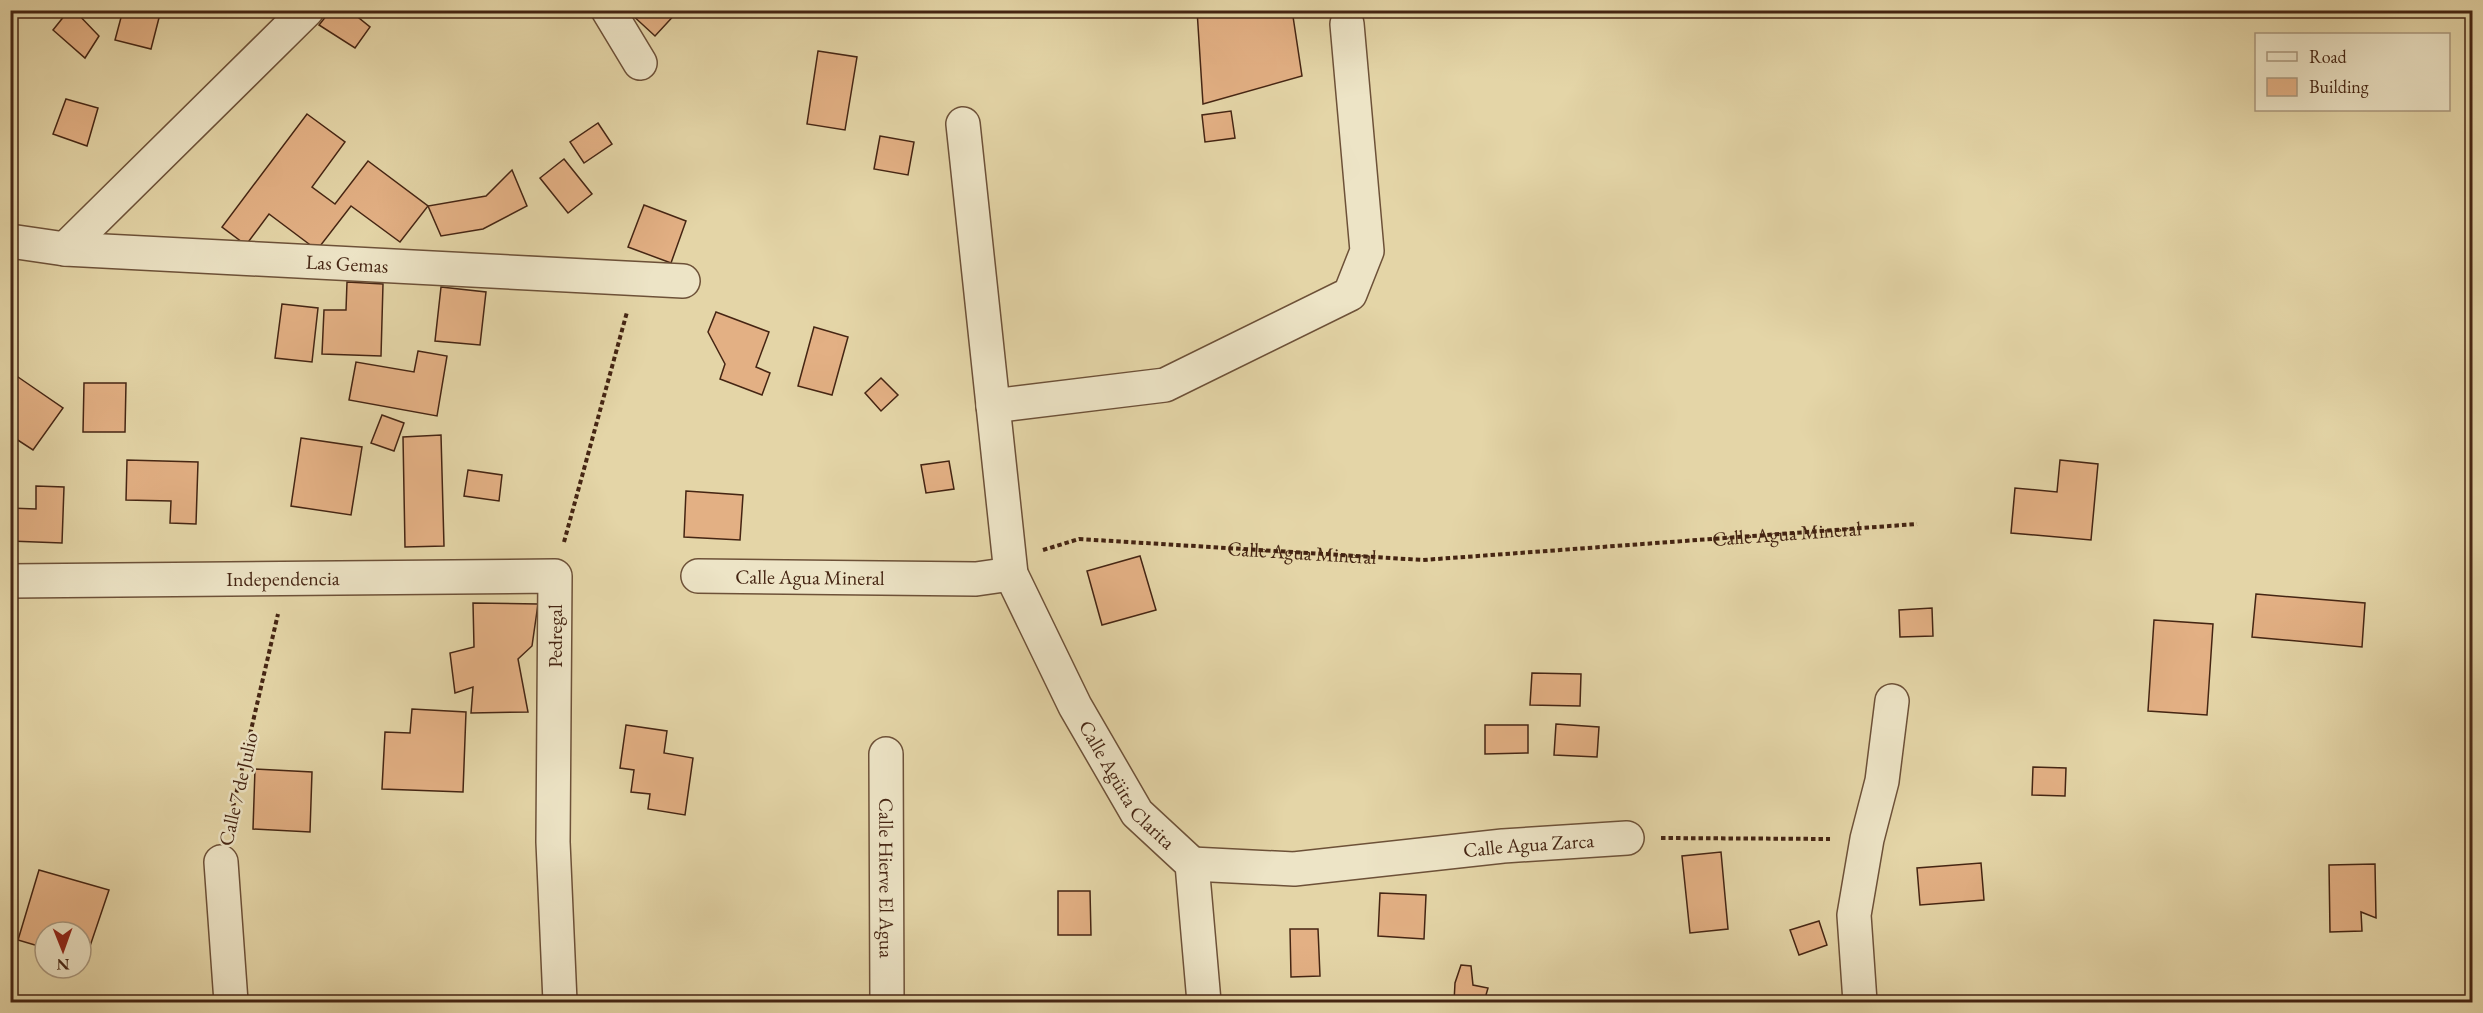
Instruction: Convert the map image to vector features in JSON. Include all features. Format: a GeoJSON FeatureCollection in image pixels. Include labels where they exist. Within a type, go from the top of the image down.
{"type":"FeatureCollection","features":[{"type":"Feature","properties":{"kind":"street"},"geometry":{"type":"LineString","coordinates":[[65,249],[308,10]]}},
{"type":"Feature","properties":{"kind":"street"},"geometry":{"type":"LineString","coordinates":[[608,10],[640,63]]}},
{"type":"Feature","properties":{"kind":"street"},"geometry":{"type":"LineString","coordinates":[[993,406],[1165,385],[1350,294],[1367,250],[1347,24]]}},
{"type":"Feature","properties":{"kind":"street","name":"Calle Agüita Clarita"},"geometry":{"type":"LineString","coordinates":[[963,124],[1011,574],[1075,706],[1137,813],[1192,864],[1204,1002]]}},
{"type":"Feature","properties":{"kind":"street","name":"Las Gemas"},"geometry":{"type":"LineString","coordinates":[[10,241],[65,249],[683,281]]}},
{"type":"Feature","properties":{"kind":"street","name":"Calle Agua Mineral"},"geometry":{"type":"LineString","coordinates":[[698,576],[976,579],[1011,574]]}},
{"type":"Feature","properties":{"kind":"street","name":"Independencia"},"geometry":{"type":"LineString","coordinates":[[10,581],[555,576]]}},
{"type":"Feature","properties":{"kind":"street","name":"Pedregal"},"geometry":{"type":"LineString","coordinates":[[555,576],[553,842],[560,1002]]}},
{"type":"Feature","properties":{"kind":"street"},"geometry":{"type":"LineString","coordinates":[[1860,1002],[1854,915],[1867,838],[1882,781],[1892,701]]}},
{"type":"Feature","properties":{"kind":"street","name":"Calle Hierve El Agua"},"geometry":{"type":"LineString","coordinates":[[886,754],[887,1002]]}},
{"type":"Feature","properties":{"kind":"street","name":"Calle Agua Zarca"},"geometry":{"type":"LineString","coordinates":[[1192,864],[1294,869],[1503,846],[1627,838]]}},
{"type":"Feature","properties":{"kind":"street","name":"Calle 7 de Julio"},"geometry":{"type":"LineString","coordinates":[[221,862],[231,1002]]}},
{"type":"Feature","properties":{"kind":"path","name":"Pedregal"},"geometry":{"type":"LineString","coordinates":[[555,576],[635,279]]}},
{"type":"Feature","properties":{"kind":"path","name":"Calle Agua Mineral"},"geometry":{"type":"LineString","coordinates":[[1011,574],[1031,553],[1079,539],[1423,560],[1917,524]]}},
{"type":"Feature","properties":{"kind":"path","name":"Calle 7 de Julio"},"geometry":{"type":"LineString","coordinates":[[221,862],[286,578]]}},
{"type":"Feature","properties":{"kind":"path"},"geometry":{"type":"LineString","coordinates":[[1627,838],[1867,838]]}},
{"type":"Feature","properties":{"kind":"building"},"geometry":{"type":"Polygon","coordinates":[[[69,10],[74,10],[99,36],[85,58],[53,30],[69,10]]]}},
{"type":"Feature","properties":{"kind":"building"},"geometry":{"type":"Polygon","coordinates":[[[123,10],[147,10],[160,14],[151,49],[115,40],[123,10]]]}},
{"type":"Feature","properties":{"kind":"building"},"geometry":{"type":"Polygon","coordinates":[[[331,10],[349,10],[370,27],[355,48],[319,25],[331,10]]]}},
{"type":"Feature","properties":{"kind":"building"},"geometry":{"type":"Polygon","coordinates":[[[632,10],[679,10],[655,36],[630,13],[632,10]]]}},
{"type":"Feature","properties":{"kind":"building"},"geometry":{"type":"Polygon","coordinates":[[[1197,10],[1292,10],[1302,76],[1203,104],[1197,10]]]}},
{"type":"Feature","properties":{"kind":"building"},"geometry":{"type":"Polygon","coordinates":[[[818,51],[857,57],[845,130],[807,124],[818,51]]]}},
{"type":"Feature","properties":{"kind":"building"},"geometry":{"type":"Polygon","coordinates":[[[66,99],[98,108],[87,146],[53,134],[66,99]]]}},
{"type":"Feature","properties":{"kind":"building"},"geometry":{"type":"Polygon","coordinates":[[[1231,111],[1235,138],[1205,142],[1202,115],[1231,111]]]}},
{"type":"Feature","properties":{"kind":"building"},"geometry":{"type":"Polygon","coordinates":[[[307,114],[345,142],[312,187],[335,204],[368,161],[428,206],[400,242],[351,206],[317,250],[269,214],[246,245],[222,227],[307,114]]]}},
{"type":"Feature","properties":{"kind":"building"},"geometry":{"type":"Polygon","coordinates":[[[598,123],[612,144],[584,163],[570,142],[598,123]]]}},
{"type":"Feature","properties":{"kind":"building"},"geometry":{"type":"Polygon","coordinates":[[[880,136],[914,142],[908,175],[874,169],[880,136]]]}},
{"type":"Feature","properties":{"kind":"building"},"geometry":{"type":"Polygon","coordinates":[[[564,159],[592,194],[568,213],[540,178],[564,159]]]}},
{"type":"Feature","properties":{"kind":"building"},"geometry":{"type":"Polygon","coordinates":[[[512,170],[527,206],[483,229],[441,236],[428,206],[486,196],[512,170]]]}},
{"type":"Feature","properties":{"kind":"building"},"geometry":{"type":"Polygon","coordinates":[[[644,205],[686,221],[671,263],[628,247],[644,205]]]}},
{"type":"Feature","properties":{"kind":"building"},"geometry":{"type":"Polygon","coordinates":[[[347,282],[383,284],[381,356],[322,354],[324,310],[346,310],[347,282]]]}},
{"type":"Feature","properties":{"kind":"building"},"geometry":{"type":"Polygon","coordinates":[[[441,287],[486,292],[480,345],[435,341],[441,287]]]}},
{"type":"Feature","properties":{"kind":"building"},"geometry":{"type":"Polygon","coordinates":[[[282,304],[318,308],[312,362],[275,358],[282,304]]]}},
{"type":"Feature","properties":{"kind":"building"},"geometry":{"type":"Polygon","coordinates":[[[716,312],[769,332],[756,367],[770,373],[762,395],[720,379],[725,364],[708,332],[716,312]]]}},
{"type":"Feature","properties":{"kind":"building"},"geometry":{"type":"Polygon","coordinates":[[[814,327],[848,337],[832,395],[798,386],[814,327]]]}},
{"type":"Feature","properties":{"kind":"building"},"geometry":{"type":"Polygon","coordinates":[[[418,351],[447,356],[437,416],[349,400],[356,362],[414,372],[418,351]]]}},
{"type":"Feature","properties":{"kind":"building"},"geometry":{"type":"Polygon","coordinates":[[[18,377],[63,408],[33,450],[10,435],[10,388],[18,377]]]}},
{"type":"Feature","properties":{"kind":"building"},"geometry":{"type":"Polygon","coordinates":[[[881,378],[898,395],[881,411],[865,393],[881,378]]]}},
{"type":"Feature","properties":{"kind":"building"},"geometry":{"type":"Polygon","coordinates":[[[84,383],[126,383],[125,432],[83,432],[84,383]]]}},
{"type":"Feature","properties":{"kind":"building"},"geometry":{"type":"Polygon","coordinates":[[[382,415],[404,423],[394,451],[371,443],[382,415]]]}},
{"type":"Feature","properties":{"kind":"building"},"geometry":{"type":"Polygon","coordinates":[[[441,435],[444,546],[405,547],[403,437],[441,435]]]}},
{"type":"Feature","properties":{"kind":"building"},"geometry":{"type":"Polygon","coordinates":[[[301,438],[362,447],[351,515],[291,506],[301,438]]]}},
{"type":"Feature","properties":{"kind":"building"},"geometry":{"type":"Polygon","coordinates":[[[127,460],[198,462],[196,524],[170,523],[171,501],[126,500],[127,460]]]}},
{"type":"Feature","properties":{"kind":"building"},"geometry":{"type":"Polygon","coordinates":[[[2060,460],[2098,464],[2091,540],[2011,533],[2015,488],[2057,492],[2060,460]]]}},
{"type":"Feature","properties":{"kind":"building"},"geometry":{"type":"Polygon","coordinates":[[[949,461],[954,489],[926,493],[921,465],[949,461]]]}},
{"type":"Feature","properties":{"kind":"building"},"geometry":{"type":"Polygon","coordinates":[[[468,470],[502,475],[499,501],[464,496],[468,470]]]}},
{"type":"Feature","properties":{"kind":"building"},"geometry":{"type":"Polygon","coordinates":[[[36,486],[64,487],[62,543],[10,541],[10,508],[36,509],[36,486]]]}},
{"type":"Feature","properties":{"kind":"building"},"geometry":{"type":"Polygon","coordinates":[[[686,491],[743,495],[740,540],[684,537],[686,491]]]}},
{"type":"Feature","properties":{"kind":"building"},"geometry":{"type":"Polygon","coordinates":[[[1140,556],[1156,610],[1102,625],[1087,571],[1140,556]]]}},
{"type":"Feature","properties":{"kind":"building"},"geometry":{"type":"Polygon","coordinates":[[[2256,594],[2365,603],[2362,647],[2252,637],[2256,594]]]}},
{"type":"Feature","properties":{"kind":"building"},"geometry":{"type":"Polygon","coordinates":[[[473,603],[538,604],[532,646],[518,659],[528,712],[471,713],[473,687],[455,693],[450,653],[474,647],[473,603]]]}},
{"type":"Feature","properties":{"kind":"building"},"geometry":{"type":"Polygon","coordinates":[[[1932,608],[1933,636],[1900,637],[1899,610],[1932,608]]]}},
{"type":"Feature","properties":{"kind":"building"},"geometry":{"type":"Polygon","coordinates":[[[2154,620],[2213,624],[2207,715],[2148,711],[2154,620]]]}},
{"type":"Feature","properties":{"kind":"building"},"geometry":{"type":"Polygon","coordinates":[[[1532,673],[1581,674],[1580,706],[1530,705],[1532,673]]]}},
{"type":"Feature","properties":{"kind":"building"},"geometry":{"type":"Polygon","coordinates":[[[412,709],[466,712],[463,792],[382,789],[385,732],[410,733],[412,709]]]}},
{"type":"Feature","properties":{"kind":"building"},"geometry":{"type":"Polygon","coordinates":[[[1556,724],[1599,727],[1597,757],[1554,755],[1556,724]]]}},
{"type":"Feature","properties":{"kind":"building"},"geometry":{"type":"Polygon","coordinates":[[[626,725],[667,731],[664,753],[693,758],[685,815],[648,809],[650,794],[631,792],[634,770],[620,768],[626,725]]]}},
{"type":"Feature","properties":{"kind":"building"},"geometry":{"type":"Polygon","coordinates":[[[1485,725],[1528,725],[1528,753],[1485,754],[1485,725]]]}},
{"type":"Feature","properties":{"kind":"building"},"geometry":{"type":"Polygon","coordinates":[[[2033,767],[2066,768],[2065,796],[2032,795],[2033,767]]]}},
{"type":"Feature","properties":{"kind":"building"},"geometry":{"type":"Polygon","coordinates":[[[255,769],[312,772],[310,832],[253,829],[255,769]]]}},
{"type":"Feature","properties":{"kind":"building"},"geometry":{"type":"Polygon","coordinates":[[[1721,852],[1728,929],[1690,933],[1682,856],[1721,852]]]}},
{"type":"Feature","properties":{"kind":"building"},"geometry":{"type":"Polygon","coordinates":[[[1981,863],[1984,900],[1920,905],[1917,868],[1981,863]]]}},
{"type":"Feature","properties":{"kind":"building"},"geometry":{"type":"Polygon","coordinates":[[[2375,864],[2376,918],[2361,912],[2362,931],[2330,932],[2329,865],[2375,864]]]}},
{"type":"Feature","properties":{"kind":"building"},"geometry":{"type":"Polygon","coordinates":[[[39,870],[109,890],[93,937],[93,920],[33,920],[33,944],[18,940],[39,870]]]}},
{"type":"Feature","properties":{"kind":"building"},"geometry":{"type":"Polygon","coordinates":[[[1058,891],[1090,891],[1091,935],[1058,935],[1058,891]]]}},
{"type":"Feature","properties":{"kind":"building"},"geometry":{"type":"Polygon","coordinates":[[[1380,893],[1426,895],[1424,939],[1378,936],[1380,893]]]}},
{"type":"Feature","properties":{"kind":"building"},"geometry":{"type":"Polygon","coordinates":[[[1819,921],[1827,945],[1799,955],[1790,930],[1819,921]]]}},
{"type":"Feature","properties":{"kind":"building"},"geometry":{"type":"Polygon","coordinates":[[[1290,929],[1318,929],[1320,976],[1291,977],[1290,929]]]}},
{"type":"Feature","properties":{"kind":"building"},"geometry":{"type":"Polygon","coordinates":[[[1461,965],[1471,966],[1473,985],[1488,988],[1484,1002],[1454,1002],[1455,983],[1461,965]]]}}]}
